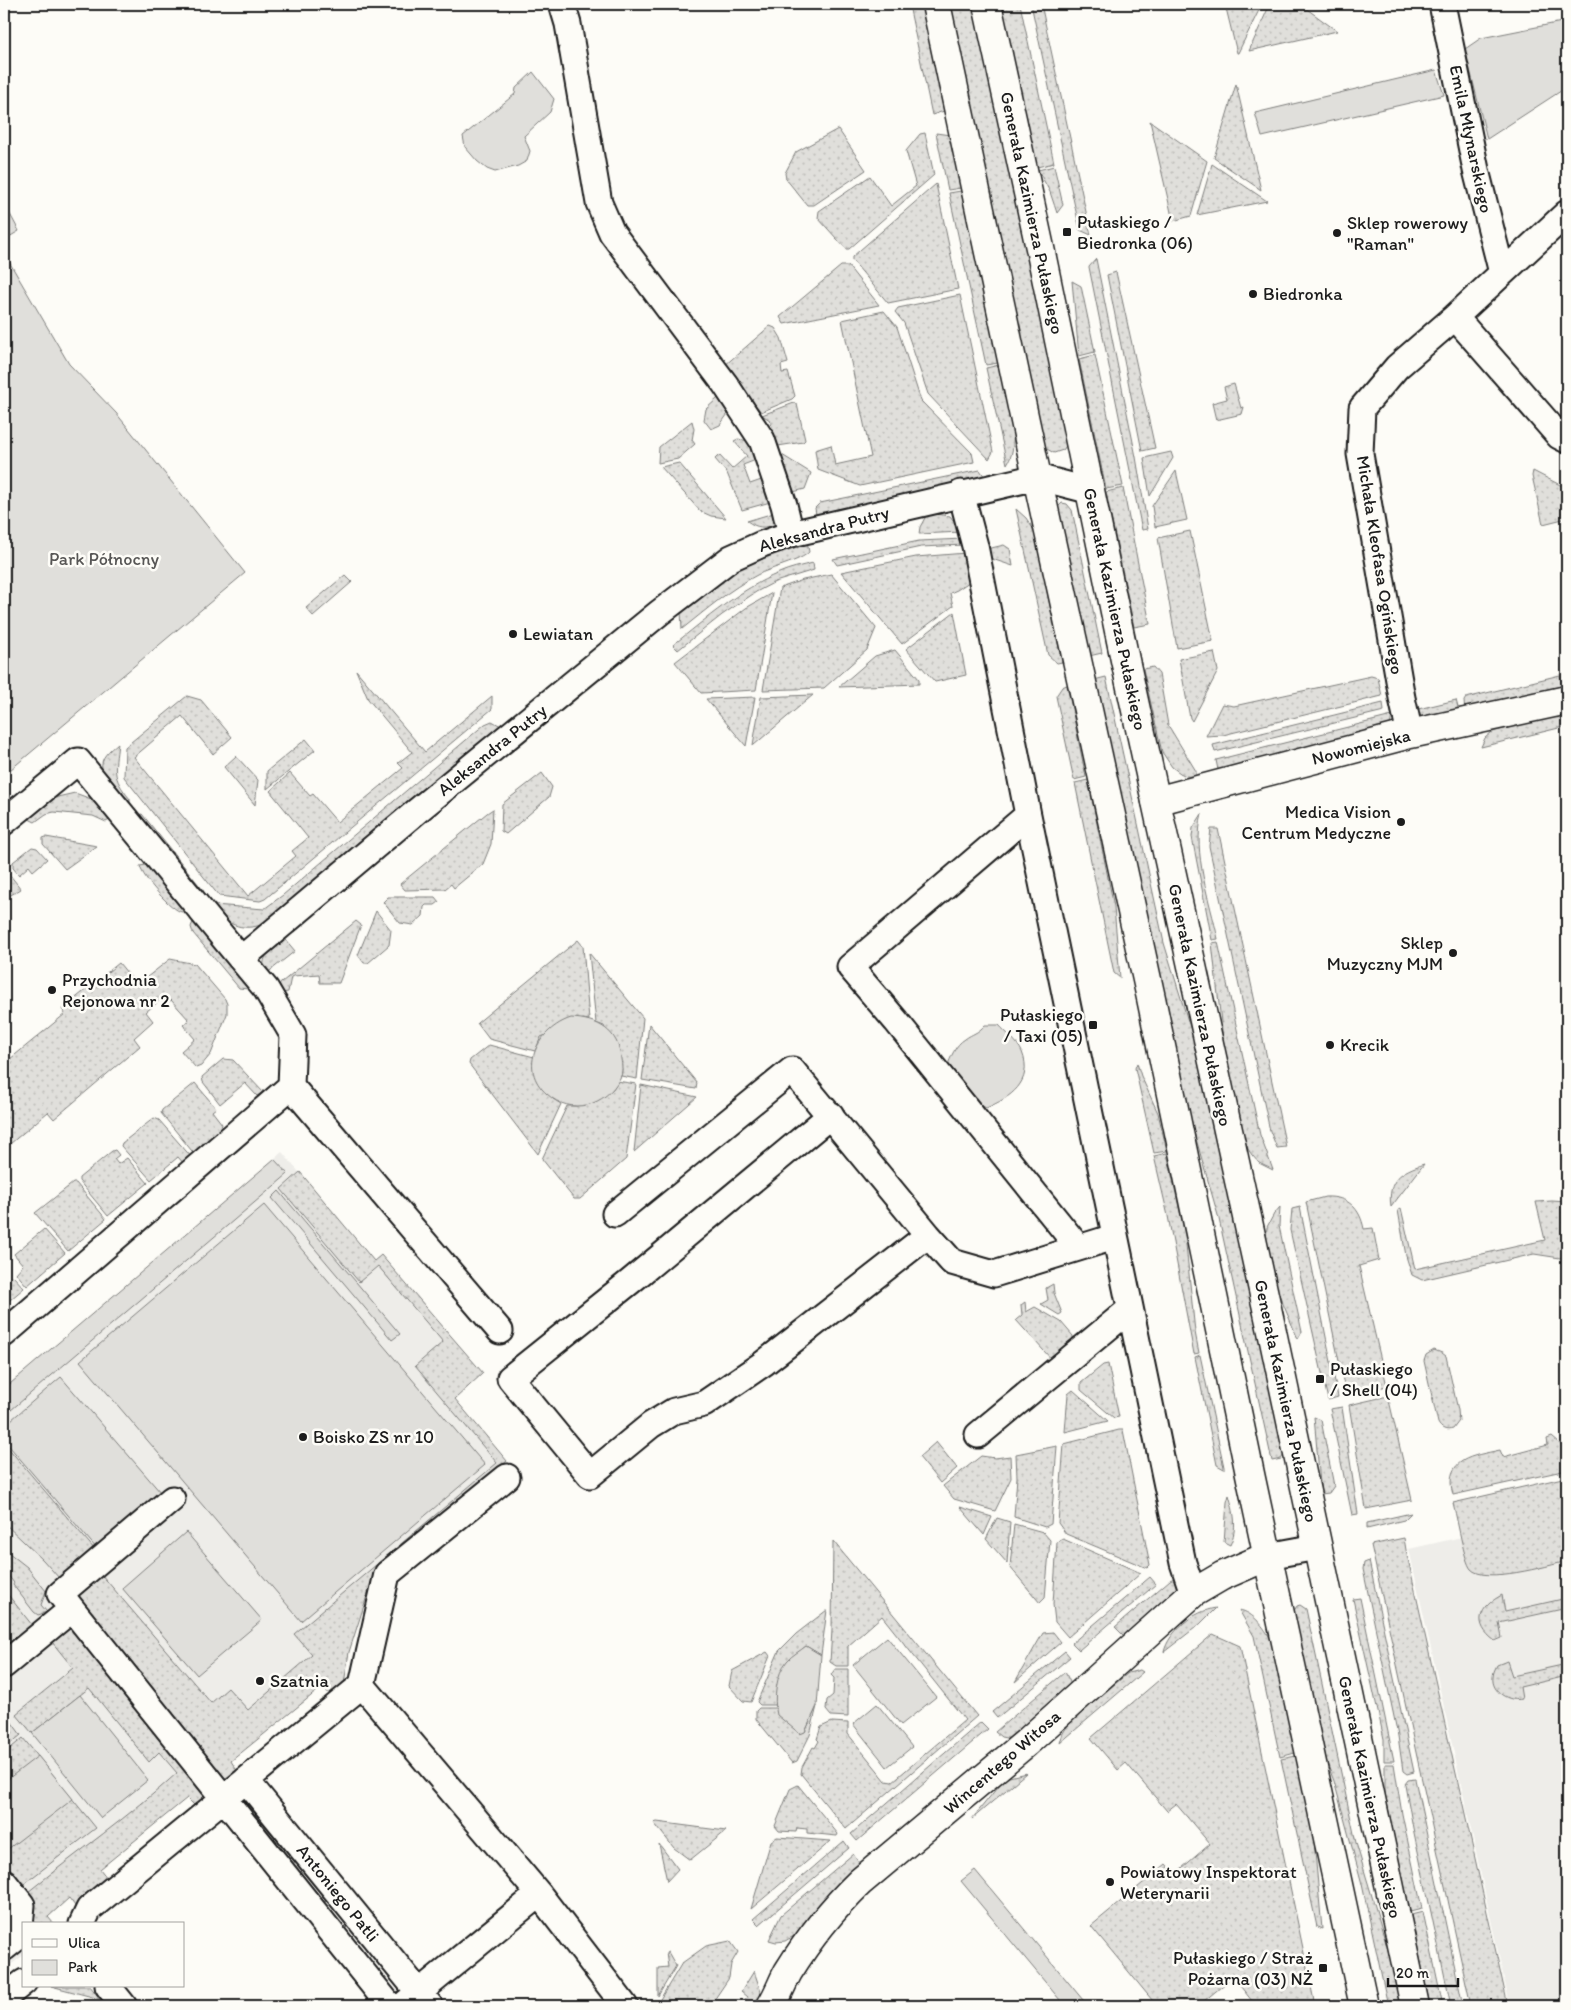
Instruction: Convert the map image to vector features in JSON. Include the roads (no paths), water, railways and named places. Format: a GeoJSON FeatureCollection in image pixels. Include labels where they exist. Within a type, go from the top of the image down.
{"type":"FeatureCollection","features":[{"type":"Feature","properties":{"kind":"main road"},"geometry":{"type":"LineString","coordinates":[[936,4],[1147,978],[1364,2006]]}},
{"type":"Feature","properties":{"kind":"main road","name":"Generała Kazimierza Pułaskiego"},"geometry":{"type":"LineString","coordinates":[[987,4],[1125,660],[1311,1512],[1317,1548],[1415,2006]]}},
{"type":"Feature","properties":{"kind":"main road","name":"Nowomiejska"},"geometry":{"type":"LineString","coordinates":[[1156,801],[1410,734],[1567,700]]}},
{"type":"Feature","properties":{"kind":"main road","name":"Wincentego Witosa"},"geometry":{"type":"LineString","coordinates":[[771,2006],[788,1973],[819,1926],[860,1882],[1026,1743],[1193,1593],[1222,1576],[1268,1556]]}},
{"type":"Feature","properties":{"kind":"street"},"geometry":{"type":"LineString","coordinates":[[562,4],[568,24],[599,203],[612,233],[725,384],[762,440],[784,505],[791,534]]}},
{"type":"Feature","properties":{"kind":"street","name":"Emila Młynarskiego"},"geometry":{"type":"LineString","coordinates":[[1442,4],[1476,170],[1502,273]]}},
{"type":"Feature","properties":{"kind":"street","name":"Michała Kleofasa Ogińskiego"},"geometry":{"type":"LineString","coordinates":[[1410,734],[1402,698],[1360,454],[1362,408],[1398,367],[1567,213]]}},
{"type":"Feature","properties":{"kind":"street"},"geometry":{"type":"LineString","coordinates":[[1455,317],[1559,436],[1567,440]]}},
{"type":"Feature","properties":{"kind":"street","name":"Aleksandra Putry"},"geometry":{"type":"LineString","coordinates":[[241,959],[424,805],[659,613],[731,558],[791,534],[961,493],[1037,477],[1091,492]]}},
{"type":"Feature","properties":{"kind":"street"},"geometry":{"type":"LineString","coordinates":[[961,493],[975,546],[1129,1310],[1183,1563],[1193,1593]]}},
{"type":"Feature","properties":{"kind":"street"},"geometry":{"type":"LineString","coordinates":[[4,822],[78,761],[266,989],[293,1035],[291,1086],[500,1331]]}},
{"type":"Feature","properties":{"kind":"street"},"geometry":{"type":"LineString","coordinates":[[1028,815],[850,967],[896,1020],[1078,1247]]}},
{"type":"Feature","properties":{"kind":"street"},"geometry":{"type":"LineString","coordinates":[[615,1214],[792,1070],[952,1262],[994,1274],[1114,1236]]}},
{"type":"Feature","properties":{"kind":"street"},"geometry":{"type":"LineString","coordinates":[[4,1333],[291,1086]]}},
{"type":"Feature","properties":{"kind":"street"},"geometry":{"type":"LineString","coordinates":[[830,1115],[638,1275],[510,1378],[590,1475],[651,1425],[674,1411],[704,1404],[764,1363],[928,1235]]}},
{"type":"Feature","properties":{"kind":"street"},"geometry":{"type":"LineString","coordinates":[[978,1435],[1129,1310]]}},
{"type":"Feature","properties":{"kind":"street"},"geometry":{"type":"LineString","coordinates":[[83,1922],[89,1909],[362,1685],[387,1574],[506,1476]]}},
{"type":"Feature","properties":{"kind":"street","name":"Antoniego Patli"},"geometry":{"type":"LineString","coordinates":[[172,1500],[60,1594],[390,2006]]}},
{"type":"Feature","properties":{"kind":"street"},"geometry":{"type":"LineString","coordinates":[[1268,1556],[1317,1548]]}},
{"type":"Feature","properties":{"kind":"street"},"geometry":{"type":"LineString","coordinates":[[4,1665],[72,1609]]}},
{"type":"Feature","properties":{"kind":"street"},"geometry":{"type":"LineString","coordinates":[[362,1685],[538,1894],[624,2006]]}},
{"type":"Feature","properties":{"kind":"street","name":"Antoniego Patli"},"geometry":{"type":"LineString","coordinates":[[246,1780],[417,2002]]}},
{"type":"Feature","properties":{"kind":"street"},"geometry":{"type":"LineString","coordinates":[[4,1882],[22,1905],[19,1936],[4,1948]]}},
{"type":"Feature","properties":{"kind":"street"},"geometry":{"type":"LineString","coordinates":[[417,2002],[538,1894]]}},
{"type":"Feature","properties":{"kind":"street"},"geometry":{"type":"LineString","coordinates":[[4,1998],[22,1984]]}},
{"type":"Feature","properties":{"kind":"street"},"geometry":{"type":"LineString","coordinates":[[110,1988],[124,2006]]}},
{"type":"Feature","properties":{"kind":"place","name":"Pułaskiego / Biedronka (06)"},"geometry":{"type":"Point","coordinates":[1067,232]}},
{"type":"Feature","properties":{"kind":"place","name":"Sklep rowerowy \"Raman\""},"geometry":{"type":"Point","coordinates":[1337,233]}},
{"type":"Feature","properties":{"kind":"place","name":"Biedronka"},"geometry":{"type":"Point","coordinates":[1253,294]}},
{"type":"Feature","properties":{"kind":"place","name":"Lewiatan"},"geometry":{"type":"Point","coordinates":[513,634]}},
{"type":"Feature","properties":{"kind":"place","name":"Medica Vision Centrum Medyczne"},"geometry":{"type":"Point","coordinates":[1401,822]}},
{"type":"Feature","properties":{"kind":"place","name":"Sklep Muzyczny MJM"},"geometry":{"type":"Point","coordinates":[1453,953]}},
{"type":"Feature","properties":{"kind":"place","name":"Przychodnia Rejonowa nr 2"},"geometry":{"type":"Point","coordinates":[52,990]}},
{"type":"Feature","properties":{"kind":"place","name":"Pułaskiego / Taxi (05)"},"geometry":{"type":"Point","coordinates":[1093,1025]}},
{"type":"Feature","properties":{"kind":"place","name":"Krecik"},"geometry":{"type":"Point","coordinates":[1330,1045]}},
{"type":"Feature","properties":{"kind":"place","name":"Pułaskiego / Shell (04)"},"geometry":{"type":"Point","coordinates":[1320,1379]}},
{"type":"Feature","properties":{"kind":"place","name":"Boisko ZS nr 10"},"geometry":{"type":"Point","coordinates":[303,1437]}},
{"type":"Feature","properties":{"kind":"place","name":"Szatnia"},"geometry":{"type":"Point","coordinates":[260,1681]}},
{"type":"Feature","properties":{"kind":"place","name":"Powiatowy Inspektorat Weterynarii"},"geometry":{"type":"Point","coordinates":[1110,1882]}},
{"type":"Feature","properties":{"kind":"place","name":"Pułaskiego / Straż Pożarna (03) NŻ"},"geometry":{"type":"Point","coordinates":[1323,1968]}},
{"type":"Feature","properties":{"kind":"park label","name":"Park Północny"},"geometry":{"type":"Point","coordinates":[104,559]}}]}
